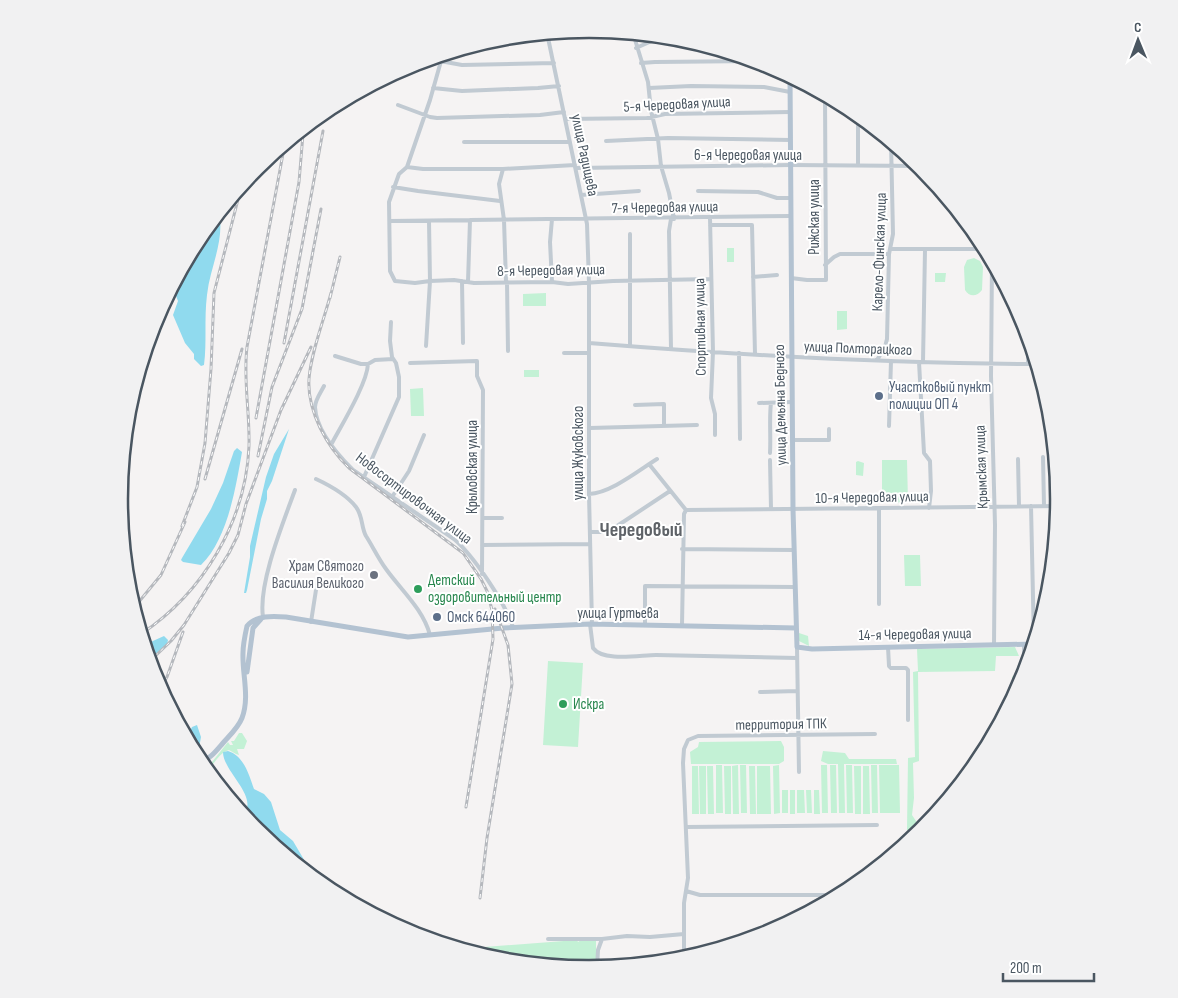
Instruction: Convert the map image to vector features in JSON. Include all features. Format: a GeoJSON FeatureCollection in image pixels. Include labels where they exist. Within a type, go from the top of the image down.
{"type":"FeatureCollection","features":[{"type":"Feature","properties":{"kind":"main road","name":"улица Демьяна Бедного"},"geometry":{"type":"LineString","coordinates":[[790,84],[792,402],[797,647]]}},
{"type":"Feature","properties":{"kind":"main road","name":"улица Гуртьева"},"geometry":{"type":"LineString","coordinates":[[263,618],[275,616],[398,637],[513,627],[591,624],[796,628]]}},
{"type":"Feature","properties":{"kind":"main road"},"geometry":{"type":"LineString","coordinates":[[207,758],[238,726],[244,710],[243,652],[247,626],[252,621],[263,618]]}},
{"type":"Feature","properties":{"kind":"main road","name":"14-я Чередовая улица"},"geometry":{"type":"LineString","coordinates":[[797,647],[812,649],[1027,644]]}},
{"type":"Feature","properties":{"kind":"street","name":"улица Радищева"},"geometry":{"type":"LineString","coordinates":[[548,39],[586,219],[589,283]]}},
{"type":"Feature","properties":{"kind":"street"},"geometry":{"type":"LineString","coordinates":[[634,40],[649,88],[651,111],[658,139],[661,166],[670,193],[673,219],[669,231],[670,349]]}},
{"type":"Feature","properties":{"kind":"street"},"geometry":{"type":"LineString","coordinates":[[636,48],[651,41]]}},
{"type":"Feature","properties":{"kind":"street"},"geometry":{"type":"LineString","coordinates":[[443,61],[462,65],[554,63]]}},
{"type":"Feature","properties":{"kind":"street"},"geometry":{"type":"LineString","coordinates":[[641,63],[734,61]]}},
{"type":"Feature","properties":{"kind":"street"},"geometry":{"type":"LineString","coordinates":[[390,221],[389,202],[402,171],[407,167],[441,62]]}},
{"type":"Feature","properties":{"kind":"street"},"geometry":{"type":"LineString","coordinates":[[433,88],[462,90],[558,86]]}},
{"type":"Feature","properties":{"kind":"street"},"geometry":{"type":"LineString","coordinates":[[649,88],[691,86],[764,87],[790,92]]}},
{"type":"Feature","properties":{"kind":"street","name":"Рижская улица"},"geometry":{"type":"LineString","coordinates":[[791,278],[826,280],[825,102]]}},
{"type":"Feature","properties":{"kind":"street"},"geometry":{"type":"LineString","coordinates":[[398,105],[436,118],[540,115],[564,112]]}},
{"type":"Feature","properties":{"kind":"street","name":"5-я Чередовая улица"},"geometry":{"type":"LineString","coordinates":[[566,119],[653,117],[665,114],[790,112]]}},
{"type":"Feature","properties":{"kind":"street"},"geometry":{"type":"LineString","coordinates":[[858,124],[858,166]]}},
{"type":"Feature","properties":{"kind":"street"},"geometry":{"type":"LineString","coordinates":[[606,141],[658,139],[790,140]]}},
{"type":"Feature","properties":{"kind":"street"},"geometry":{"type":"LineString","coordinates":[[464,142],[570,142]]}},
{"type":"Feature","properties":{"kind":"street","name":"Карело-Финская улица"},"geometry":{"type":"LineString","coordinates":[[877,360],[887,339],[890,252],[893,234],[891,151]]}},
{"type":"Feature","properties":{"kind":"street","name":"6-я Чередовая улица"},"geometry":{"type":"LineString","coordinates":[[407,167],[424,169],[503,169],[576,166],[908,166]]}},
{"type":"Feature","properties":{"kind":"street"},"geometry":{"type":"LineString","coordinates":[[503,169],[499,184],[504,220],[508,352]]}},
{"type":"Feature","properties":{"kind":"street"},"geometry":{"type":"LineString","coordinates":[[394,187],[500,201]]}},
{"type":"Feature","properties":{"kind":"street"},"geometry":{"type":"LineString","coordinates":[[582,195],[639,191]]}},
{"type":"Feature","properties":{"kind":"street"},"geometry":{"type":"LineString","coordinates":[[698,191],[758,192],[778,198],[790,198]]}},
{"type":"Feature","properties":{"kind":"street","name":"7-я Чередовая улица"},"geometry":{"type":"LineString","coordinates":[[390,221],[673,219],[790,216]]}},
{"type":"Feature","properties":{"kind":"street","name":"Спортивная улица"},"geometry":{"type":"LineString","coordinates":[[710,218],[713,352],[711,398],[715,414],[715,435]]}},
{"type":"Feature","properties":{"kind":"street"},"geometry":{"type":"LineString","coordinates":[[552,219],[550,242],[552,282]]}},
{"type":"Feature","properties":{"kind":"street"},"geometry":{"type":"LineString","coordinates":[[468,282],[470,220]]}},
{"type":"Feature","properties":{"kind":"street","name":"8-я Чередовая улица"},"geometry":{"type":"LineString","coordinates":[[390,221],[390,271],[393,279],[399,282],[552,282],[568,284],[711,279]]}},
{"type":"Feature","properties":{"kind":"street"},"geometry":{"type":"LineString","coordinates":[[426,346],[430,281],[429,221]]}},
{"type":"Feature","properties":{"kind":"street"},"geometry":{"type":"LineString","coordinates":[[710,225],[752,225],[755,354]]}},
{"type":"Feature","properties":{"kind":"street"},"geometry":{"type":"LineString","coordinates":[[630,234],[630,346]]}},
{"type":"Feature","properties":{"kind":"street"},"geometry":{"type":"LineString","coordinates":[[825,265],[840,254],[977,249]]}},
{"type":"Feature","properties":{"kind":"street"},"geometry":{"type":"LineString","coordinates":[[925,250],[921,362],[924,453],[930,461],[929,508]]}},
{"type":"Feature","properties":{"kind":"street","name":"Крымская улица"},"geometry":{"type":"LineString","coordinates":[[992,274],[994,644]]}},
{"type":"Feature","properties":{"kind":"street"},"geometry":{"type":"LineString","coordinates":[[753,277],[777,275]]}},
{"type":"Feature","properties":{"kind":"street"},"geometry":{"type":"LineString","coordinates":[[462,281],[463,343]]}},
{"type":"Feature","properties":{"kind":"street","name":"улица Жуковского"},"geometry":{"type":"LineString","coordinates":[[589,283],[590,638],[593,648],[596,653],[601,655],[637,657],[656,655],[797,658]]}},
{"type":"Feature","properties":{"kind":"street"},"geometry":{"type":"LineString","coordinates":[[364,477],[399,397],[399,377],[390,341],[391,322]]}},
{"type":"Feature","properties":{"kind":"street","name":"улица Полторацкого"},"geometry":{"type":"LineString","coordinates":[[589,343],[713,352],[891,361],[1028,364]]}},
{"type":"Feature","properties":{"kind":"street"},"geometry":{"type":"LineString","coordinates":[[564,353],[589,353]]}},
{"type":"Feature","properties":{"kind":"street"},"geometry":{"type":"LineString","coordinates":[[739,353],[740,439]]}},
{"type":"Feature","properties":{"kind":"street"},"geometry":{"type":"LineString","coordinates":[[335,356],[361,364],[368,364],[375,360],[393,359]]}},
{"type":"Feature","properties":{"kind":"street"},"geometry":{"type":"LineString","coordinates":[[1028,357],[1028,364]]}},
{"type":"Feature","properties":{"kind":"street"},"geometry":{"type":"LineString","coordinates":[[889,426],[891,361]]}},
{"type":"Feature","properties":{"kind":"street","name":"Крыловская улица"},"geometry":{"type":"LineString","coordinates":[[410,362],[477,362],[478,376],[483,390],[482,574]]}},
{"type":"Feature","properties":{"kind":"street"},"geometry":{"type":"LineString","coordinates":[[331,445],[354,401],[367,372],[368,364]]}},
{"type":"Feature","properties":{"kind":"street","name":"Новосортировочная улица"},"geometry":{"type":"LineString","coordinates":[[324,386],[315,406],[331,445],[339,456],[364,477],[459,543],[482,574],[509,616],[513,627]]}},
{"type":"Feature","properties":{"kind":"street"},"geometry":{"type":"LineString","coordinates":[[759,403],[792,402]]}},
{"type":"Feature","properties":{"kind":"street"},"geometry":{"type":"LineString","coordinates":[[770,453],[771,419],[769,411],[771,403]]}},
{"type":"Feature","properties":{"kind":"street"},"geometry":{"type":"LineString","coordinates":[[635,405],[664,404],[664,425]]}},
{"type":"Feature","properties":{"kind":"street"},"geometry":{"type":"LineString","coordinates":[[590,428],[697,425]]}},
{"type":"Feature","properties":{"kind":"street"},"geometry":{"type":"LineString","coordinates":[[793,440],[829,440],[829,429]]}},
{"type":"Feature","properties":{"kind":"street"},"geometry":{"type":"LineString","coordinates":[[392,496],[409,471],[424,435]]}},
{"type":"Feature","properties":{"kind":"street"},"geometry":{"type":"LineString","coordinates":[[1043,457],[1044,506]]}},
{"type":"Feature","properties":{"kind":"street"},"geometry":{"type":"LineString","coordinates":[[590,494],[596,494],[608,489],[657,458]]}},
{"type":"Feature","properties":{"kind":"street"},"geometry":{"type":"LineString","coordinates":[[770,460],[771,509]]}},
{"type":"Feature","properties":{"kind":"street"},"geometry":{"type":"LineString","coordinates":[[1018,460],[1020,506]]}},
{"type":"Feature","properties":{"kind":"street"},"geometry":{"type":"LineString","coordinates":[[649,464],[686,510],[684,514],[682,549],[682,625]]}},
{"type":"Feature","properties":{"kind":"street"},"geometry":{"type":"LineString","coordinates":[[316,479],[338,490],[356,506],[364,532],[380,558],[421,614],[430,635]]}},
{"type":"Feature","properties":{"kind":"street"},"geometry":{"type":"LineString","coordinates":[[263,618],[262,610],[269,566],[295,490]]}},
{"type":"Feature","properties":{"kind":"street"},"geometry":{"type":"LineString","coordinates":[[590,532],[616,532],[617,526],[670,490]]}},
{"type":"Feature","properties":{"kind":"street"},"geometry":{"type":"LineString","coordinates":[[1032,506],[1034,622]]}},
{"type":"Feature","properties":{"kind":"street","name":"10-я Чередовая улица"},"geometry":{"type":"LineString","coordinates":[[686,510],[1050,506]]}},
{"type":"Feature","properties":{"kind":"street"},"geometry":{"type":"LineString","coordinates":[[879,508],[879,604]]}},
{"type":"Feature","properties":{"kind":"street"},"geometry":{"type":"LineString","coordinates":[[483,518],[502,518]]}},
{"type":"Feature","properties":{"kind":"street"},"geometry":{"type":"LineString","coordinates":[[482,545],[590,544]]}},
{"type":"Feature","properties":{"kind":"street"},"geometry":{"type":"LineString","coordinates":[[682,549],[794,550]]}},
{"type":"Feature","properties":{"kind":"street"},"geometry":{"type":"LineString","coordinates":[[311,622],[318,577]]}},
{"type":"Feature","properties":{"kind":"street"},"geometry":{"type":"LineString","coordinates":[[646,625],[645,586],[795,587]]}},
{"type":"Feature","properties":{"kind":"street"},"geometry":{"type":"LineString","coordinates":[[1024,644],[1024,652]]}},
{"type":"Feature","properties":{"kind":"street","name":"улица Демьяна Бедного"},"geometry":{"type":"LineString","coordinates":[[797,647],[799,772]]}},
{"type":"Feature","properties":{"kind":"street"},"geometry":{"type":"LineString","coordinates":[[888,647],[889,666],[892,668],[906,668],[908,670],[908,720]]}},
{"type":"Feature","properties":{"kind":"street"},"geometry":{"type":"LineString","coordinates":[[760,692],[797,691]]}},
{"type":"Feature","properties":{"kind":"street","name":"территория ТПК"},"geometry":{"type":"LineString","coordinates":[[686,827],[684,749],[688,740],[698,736],[875,734]]}},
{"type":"Feature","properties":{"kind":"street"},"geometry":{"type":"LineString","coordinates":[[684,951],[688,878],[686,827],[877,825]]}},
{"type":"Feature","properties":{"kind":"street"},"geometry":{"type":"LineString","coordinates":[[686,891],[705,895],[826,895]]}},
{"type":"Feature","properties":{"kind":"street"},"geometry":{"type":"LineString","coordinates":[[548,938],[602,939],[684,934]]}},
{"type":"Feature","properties":{"kind":"street"},"geometry":{"type":"LineString","coordinates":[[597,960],[598,950],[602,939]]}},
{"type":"Feature","properties":{"kind":"green space"},"geometry":{"type":"Polygon","coordinates":[[[727,248],[734,248],[734,262],[727,262],[727,248]]]}},
{"type":"Feature","properties":{"kind":"green space"},"geometry":{"type":"Polygon","coordinates":[[[974,258],[980,261],[983,267],[982,290],[978,294],[973,295],[965,290],[964,267],[967,260],[974,258]]]}},
{"type":"Feature","properties":{"kind":"green space"},"geometry":{"type":"Polygon","coordinates":[[[935,273],[946,273],[945,282],[935,282],[935,273]]]}},
{"type":"Feature","properties":{"kind":"green space"},"geometry":{"type":"Polygon","coordinates":[[[546,293],[546,306],[523,306],[523,294],[546,293]]]}},
{"type":"Feature","properties":{"kind":"green space"},"geometry":{"type":"Polygon","coordinates":[[[837,311],[847,311],[847,329],[837,330],[837,311]]]}},
{"type":"Feature","properties":{"kind":"green space"},"geometry":{"type":"Polygon","coordinates":[[[524,370],[539,370],[539,377],[524,377],[524,370]]]}},
{"type":"Feature","properties":{"kind":"green space"},"geometry":{"type":"Polygon","coordinates":[[[423,388],[424,416],[411,416],[410,389],[423,388]]]}},
{"type":"Feature","properties":{"kind":"green space"},"geometry":{"type":"Polygon","coordinates":[[[882,460],[907,460],[908,502],[882,503],[882,460]]]}},
{"type":"Feature","properties":{"kind":"green space"},"geometry":{"type":"Polygon","coordinates":[[[856,462],[864,463],[863,476],[856,475],[856,462]]]}},
{"type":"Feature","properties":{"kind":"green space"},"geometry":{"type":"Polygon","coordinates":[[[904,555],[920,555],[921,586],[905,586],[904,555]]]}},
{"type":"Feature","properties":{"kind":"green space"},"geometry":{"type":"Polygon","coordinates":[[[799,633],[808,636],[809,646],[799,641],[799,633]]]}},
{"type":"Feature","properties":{"kind":"green space"},"geometry":{"type":"Polygon","coordinates":[[[1015,647],[1019,656],[996,656],[995,671],[918,672],[919,761],[913,763],[914,798],[912,815],[917,823],[909,831],[907,830],[908,758],[915,757],[913,672],[918,671],[917,649],[1015,647]]]}},
{"type":"Feature","properties":{"kind":"green space","name":"Искра"},"geometry":{"type":"Polygon","coordinates":[[[548,661],[583,663],[578,747],[543,745],[548,661]]]}},
{"type":"Feature","properties":{"kind":"green space"},"geometry":{"type":"Polygon","coordinates":[[[239,733],[242,733],[247,741],[244,749],[237,749],[239,755],[229,750],[225,751],[212,765],[211,763],[228,742],[230,745],[233,745],[231,741],[234,741],[239,733]]]}},
{"type":"Feature","properties":{"kind":"green space"},"geometry":{"type":"Polygon","coordinates":[[[781,741],[784,747],[784,761],[779,764],[691,764],[690,752],[698,747],[699,742],[781,741]]]}},
{"type":"Feature","properties":{"kind":"green space"},"geometry":{"type":"Polygon","coordinates":[[[823,751],[845,753],[849,759],[896,759],[897,764],[844,764],[845,813],[839,813],[838,764],[828,764],[821,761],[823,751]]]}},
{"type":"Feature","properties":{"kind":"green space"},"geometry":{"type":"Polygon","coordinates":[[[716,765],[722,765],[723,813],[716,813],[716,765]]]}},
{"type":"Feature","properties":{"kind":"green space"},"geometry":{"type":"Polygon","coordinates":[[[738,765],[739,814],[733,814],[732,766],[738,765]]]}},
{"type":"Feature","properties":{"kind":"green space"},"geometry":{"type":"Polygon","coordinates":[[[740,765],[746,765],[747,813],[741,813],[740,765]]]}},
{"type":"Feature","properties":{"kind":"green space"},"geometry":{"type":"Polygon","coordinates":[[[779,765],[780,813],[774,814],[773,766],[779,765]]]}},
{"type":"Feature","properties":{"kind":"green space"},"geometry":{"type":"Polygon","coordinates":[[[821,765],[827,765],[828,813],[822,813],[821,765]]]}},
{"type":"Feature","properties":{"kind":"green space"},"geometry":{"type":"Polygon","coordinates":[[[830,765],[836,765],[837,813],[831,813],[830,765]]]}},
{"type":"Feature","properties":{"kind":"green space"},"geometry":{"type":"Polygon","coordinates":[[[846,765],[852,765],[853,813],[847,813],[846,765]]]}},
{"type":"Feature","properties":{"kind":"green space"},"geometry":{"type":"Polygon","coordinates":[[[871,765],[877,765],[878,813],[872,813],[871,765]]]}},
{"type":"Feature","properties":{"kind":"green space"},"geometry":{"type":"Polygon","coordinates":[[[879,765],[899,765],[900,813],[880,813],[879,765]]]}},
{"type":"Feature","properties":{"kind":"green space"},"geometry":{"type":"Polygon","coordinates":[[[692,766],[698,766],[699,814],[692,814],[692,766]]]}},
{"type":"Feature","properties":{"kind":"green space"},"geometry":{"type":"Polygon","coordinates":[[[699,766],[706,766],[706,814],[700,814],[699,766]]]}},
{"type":"Feature","properties":{"kind":"green space"},"geometry":{"type":"Polygon","coordinates":[[[707,766],[713,766],[714,814],[708,814],[707,766]]]}},
{"type":"Feature","properties":{"kind":"green space"},"geometry":{"type":"Polygon","coordinates":[[[724,766],[731,766],[731,814],[725,814],[724,766]]]}},
{"type":"Feature","properties":{"kind":"green space"},"geometry":{"type":"Polygon","coordinates":[[[749,766],[755,766],[756,814],[750,814],[749,766]]]}},
{"type":"Feature","properties":{"kind":"green space"},"geometry":{"type":"Polygon","coordinates":[[[757,766],[770,766],[771,814],[757,814],[757,766]]]}},
{"type":"Feature","properties":{"kind":"green space"},"geometry":{"type":"Polygon","coordinates":[[[854,766],[861,766],[861,814],[855,814],[854,766]]]}},
{"type":"Feature","properties":{"kind":"green space"},"geometry":{"type":"Polygon","coordinates":[[[863,766],[869,766],[870,814],[863,814],[863,766]]]}},
{"type":"Feature","properties":{"kind":"green space"},"geometry":{"type":"Polygon","coordinates":[[[782,790],[788,790],[788,813],[782,813],[782,790]]]}},
{"type":"Feature","properties":{"kind":"green space"},"geometry":{"type":"Polygon","coordinates":[[[790,790],[795,790],[795,814],[790,814],[790,790]]]}},
{"type":"Feature","properties":{"kind":"green space"},"geometry":{"type":"Polygon","coordinates":[[[797,790],[804,790],[805,813],[797,813],[797,790]]]}},
{"type":"Feature","properties":{"kind":"green space"},"geometry":{"type":"Polygon","coordinates":[[[806,790],[811,790],[812,813],[807,813],[806,790]]]}},
{"type":"Feature","properties":{"kind":"green space"},"geometry":{"type":"Polygon","coordinates":[[[814,790],[819,790],[820,814],[814,814],[814,790]]]}},
{"type":"Feature","properties":{"kind":"green space"},"geometry":{"type":"Polygon","coordinates":[[[577,940],[578,942],[581,940],[596,941],[596,960],[559,960],[529,957],[499,952],[484,947],[577,940]]]}},
{"type":"Feature","properties":{"kind":"water"},"geometry":{"type":"Polygon","coordinates":[[[220,222],[219,244],[207,295],[204,365],[201,366],[194,359],[194,354],[185,343],[173,315],[178,301],[175,294],[189,268],[220,222]]]}},
{"type":"Feature","properties":{"kind":"water"},"geometry":{"type":"Polygon","coordinates":[[[289,429],[267,491],[267,499],[261,519],[247,590],[244,593],[250,546],[266,477],[274,454],[289,429]]]}},
{"type":"Feature","properties":{"kind":"water"},"geometry":{"type":"Polygon","coordinates":[[[237,448],[242,452],[237,480],[229,512],[218,541],[201,565],[183,562],[181,560],[211,509],[223,483],[234,451],[237,448]]]}},
{"type":"Feature","properties":{"kind":"water"},"geometry":{"type":"Polygon","coordinates":[[[164,636],[168,640],[167,644],[155,655],[150,642],[164,636]]]}},
{"type":"Feature","properties":{"kind":"water"},"geometry":{"type":"Polygon","coordinates":[[[197,725],[201,737],[199,746],[190,731],[192,727],[197,725]]]}},
{"type":"Feature","properties":{"kind":"water"},"geometry":{"type":"Polygon","coordinates":[[[223,752],[234,753],[242,762],[254,789],[264,794],[271,802],[280,830],[293,841],[306,864],[285,846],[247,808],[247,800],[244,792],[229,768],[223,752]]]}},
{"type":"Feature","properties":{"kind":"railway"},"geometry":{"type":"LineString","coordinates":[[284,343],[323,131]]}},
{"type":"Feature","properties":{"kind":"railway"},"geometry":{"type":"LineString","coordinates":[[256,418],[299,182],[303,137]]}},
{"type":"Feature","properties":{"kind":"railway"},"geometry":{"type":"LineString","coordinates":[[147,630],[184,598],[202,576],[230,528],[240,501],[246,474],[249,446],[246,372],[247,347],[283,154]]}},
{"type":"Feature","properties":{"kind":"railway"},"geometry":{"type":"LineString","coordinates":[[182,526],[197,487],[205,443],[211,369],[214,293],[238,200]]}},
{"type":"Feature","properties":{"kind":"railway"},"geometry":{"type":"LineString","coordinates":[[258,456],[272,387],[302,309],[321,209]]}},
{"type":"Feature","properties":{"kind":"railway"},"geometry":{"type":"LineString","coordinates":[[330,298],[340,257]]}},
{"type":"Feature","properties":{"kind":"railway"},"geometry":{"type":"LineString","coordinates":[[331,293],[315,347],[309,379],[311,403],[320,428],[333,450],[349,468],[463,553],[481,579],[487,591],[492,610],[493,639],[466,807]]}},
{"type":"Feature","properties":{"kind":"railway"},"geometry":{"type":"LineString","coordinates":[[155,656],[184,625],[229,553],[238,535],[246,504],[281,410],[311,347]]}},
{"type":"Feature","properties":{"kind":"railway"},"geometry":{"type":"LineString","coordinates":[[205,479],[242,349]]}},
{"type":"Feature","properties":{"kind":"railway"},"geometry":{"type":"LineString","coordinates":[[139,602],[161,575],[185,522]]}},
{"type":"Feature","properties":{"kind":"railway"},"geometry":{"type":"LineString","coordinates":[[480,898],[487,838],[512,684],[508,645],[495,609]]}},
{"type":"Feature","properties":{"kind":"railway"},"geometry":{"type":"LineString","coordinates":[[165,680],[183,632]]}},
{"type":"Feature","properties":{"kind":"place","name":"Участковый пункт полиции ОП 4"},"geometry":{"type":"Point","coordinates":[879,396]}},
{"type":"Feature","properties":{"kind":"place","name":"Храм Святого Василия Великого"},"geometry":{"type":"Point","coordinates":[374,575]}},
{"type":"Feature","properties":{"kind":"place","name":"Детский оздоровительный центр"},"geometry":{"type":"Point","coordinates":[418,589]}},
{"type":"Feature","properties":{"kind":"place","name":"Омск 644060"},"geometry":{"type":"Point","coordinates":[437,617]}},
{"type":"Feature","properties":{"kind":"place","name":"Искра"},"geometry":{"type":"Point","coordinates":[563,704]}},
{"type":"Feature","properties":{"kind":"district","name":"Чередовый"},"geometry":{"type":"Point","coordinates":[641,529]}}]}
